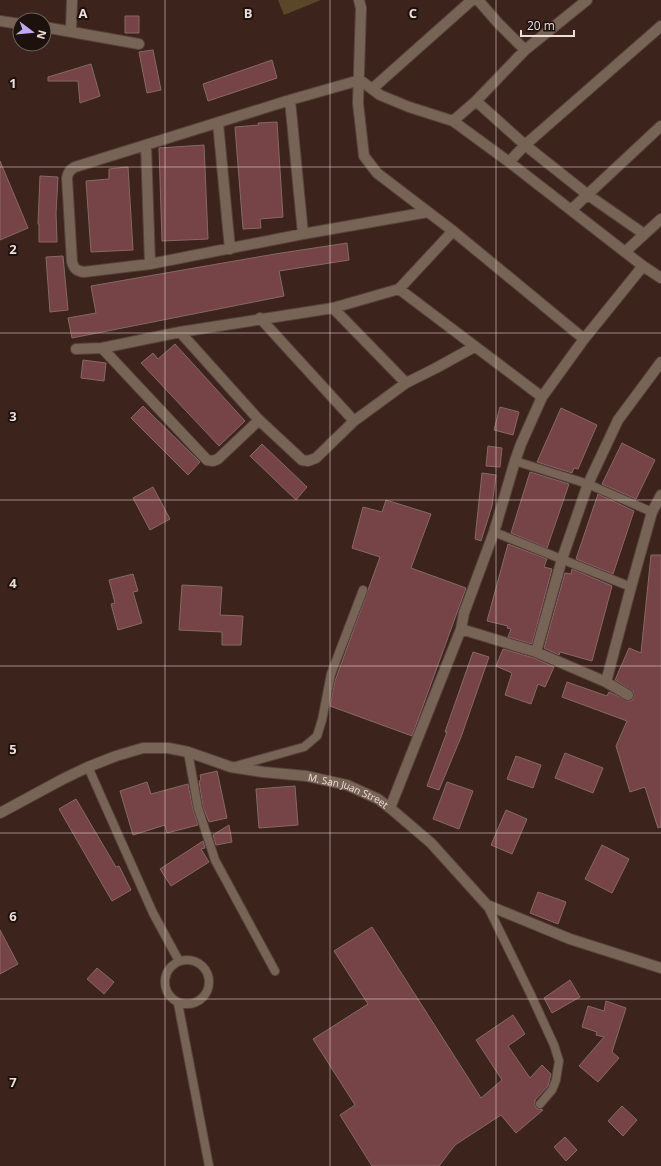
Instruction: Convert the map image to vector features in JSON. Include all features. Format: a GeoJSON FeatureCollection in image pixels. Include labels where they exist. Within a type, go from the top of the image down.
{"type":"FeatureCollection","features":[{"type":"Feature","properties":{"kind":"street"},"geometry":{"type":"LineString","coordinates":[[71,31],[72,0]]}},
{"type":"Feature","properties":{"kind":"street"},"geometry":{"type":"LineString","coordinates":[[369,0],[360,4],[360,80],[358,102],[364,156],[376,174],[453,231],[584,339]]}},
{"type":"Feature","properties":{"kind":"street"},"geometry":{"type":"LineString","coordinates":[[372,89],[472,0]]}},
{"type":"Feature","properties":{"kind":"street"},"geometry":{"type":"LineString","coordinates":[[478,0],[498,23],[526,50]]}},
{"type":"Feature","properties":{"kind":"street"},"geometry":{"type":"LineString","coordinates":[[453,121],[476,101],[526,50],[587,0]]}},
{"type":"Feature","properties":{"kind":"street"},"geometry":{"type":"LineString","coordinates":[[0,21],[12,23]]}},
{"type":"Feature","properties":{"kind":"street"},"geometry":{"type":"LineString","coordinates":[[509,162],[525,145],[661,26]]}},
{"type":"Feature","properties":{"kind":"street"},"geometry":{"type":"LineString","coordinates":[[52,28],[139,44]]}},
{"type":"Feature","properties":{"kind":"street"},"geometry":{"type":"LineString","coordinates":[[360,80],[380,96],[453,121],[509,162],[643,266],[661,278]]}},
{"type":"Feature","properties":{"kind":"street"},"geometry":{"type":"LineString","coordinates":[[360,80],[290,100],[75,167],[68,173],[67,178],[72,262],[74,267],[78,271],[84,272],[150,264],[303,234],[428,212]]}},
{"type":"Feature","properties":{"kind":"street"},"geometry":{"type":"LineString","coordinates":[[290,100],[303,234]]}},
{"type":"Feature","properties":{"kind":"street"},"geometry":{"type":"LineString","coordinates":[[476,101],[525,145],[588,195],[644,234]]}},
{"type":"Feature","properties":{"kind":"street"},"geometry":{"type":"LineString","coordinates":[[218,123],[230,249]]}},
{"type":"Feature","properties":{"kind":"street"},"geometry":{"type":"LineString","coordinates":[[571,210],[661,126]]}},
{"type":"Feature","properties":{"kind":"street"},"geometry":{"type":"LineString","coordinates":[[146,145],[150,264]]}},
{"type":"Feature","properties":{"kind":"street"},"geometry":{"type":"LineString","coordinates":[[625,252],[661,219]]}},
{"type":"Feature","properties":{"kind":"street"},"geometry":{"type":"LineString","coordinates":[[76,349],[102,348],[260,318],[333,308],[399,289],[453,231]]}},
{"type":"Feature","properties":{"kind":"street"},"geometry":{"type":"LineString","coordinates":[[390,808],[461,629],[464,613],[494,532],[515,461],[542,397],[584,339],[643,266]]}},
{"type":"Feature","properties":{"kind":"street"},"geometry":{"type":"LineString","coordinates":[[399,289],[542,397]]}},
{"type":"Feature","properties":{"kind":"street"},"geometry":{"type":"LineString","coordinates":[[333,308],[406,383]]}},
{"type":"Feature","properties":{"kind":"street"},"geometry":{"type":"LineString","coordinates":[[260,318],[354,420]]}},
{"type":"Feature","properties":{"kind":"street"},"geometry":{"type":"LineString","coordinates":[[180,332],[259,420],[302,460],[308,461],[316,458],[354,420],[406,383],[474,347]]}},
{"type":"Feature","properties":{"kind":"street"},"geometry":{"type":"LineString","coordinates":[[102,348],[207,460],[213,461],[218,459],[259,420]]}},
{"type":"Feature","properties":{"kind":"street"},"geometry":{"type":"LineString","coordinates":[[536,652],[562,559],[588,484],[618,420],[661,362]]}},
{"type":"Feature","properties":{"kind":"street"},"geometry":{"type":"LineString","coordinates":[[606,682],[652,512],[661,495]]}},
{"type":"Feature","properties":{"kind":"street"},"geometry":{"type":"LineString","coordinates":[[461,629],[536,652],[606,682],[628,695]]}},
{"type":"Feature","properties":{"kind":"street","name":"M. San Juan Street"},"geometry":{"type":"LineString","coordinates":[[0,813],[62,779],[88,767],[116,756],[143,748],[168,748],[188,752],[232,767],[263,772],[306,776],[347,785],[378,799],[431,843],[487,905],[570,939],[661,968]]}},
{"type":"Feature","properties":{"kind":"lane"},"geometry":{"type":"LineString","coordinates":[[515,461],[588,484],[652,512]]}},
{"type":"Feature","properties":{"kind":"lane"},"geometry":{"type":"LineString","coordinates":[[494,532],[631,587]]}},
{"type":"Feature","properties":{"kind":"lane"},"geometry":{"type":"LineString","coordinates":[[232,767],[304,747],[316,736],[322,720],[331,674],[363,590]]}},
{"type":"Feature","properties":{"kind":"lane"},"geometry":{"type":"LineString","coordinates":[[188,752],[198,808],[215,860],[275,971]]}},
{"type":"Feature","properties":{"kind":"lane"},"geometry":{"type":"LineString","coordinates":[[88,767],[153,913],[179,961]]}},
{"type":"Feature","properties":{"kind":"lane"},"geometry":{"type":"LineString","coordinates":[[487,905],[531,995],[554,1045],[559,1061],[556,1080],[552,1090],[540,1104]]}},
{"type":"Feature","properties":{"kind":"lane"},"geometry":{"type":"LineString","coordinates":[[188,960],[196,962],[208,975],[209,984],[207,992],[202,999],[194,1003],[186,1005],[178,1003],[170,998],[166,990],[165,981],[167,973],[172,966],[179,961],[188,960]]}},
{"type":"Feature","properties":{"kind":"lane"},"geometry":{"type":"LineString","coordinates":[[178,1003],[209,1166]]}},
{"type":"Feature","properties":{"kind":"shaded area"},"geometry":{"type":"Polygon","coordinates":[[[278,0],[321,0],[284,15],[278,0]]]}},
{"type":"Feature","properties":{"kind":"building"},"geometry":{"type":"Polygon","coordinates":[[[125,16],[139,16],[139,33],[125,33],[125,16]]]}},
{"type":"Feature","properties":{"kind":"building"},"geometry":{"type":"Polygon","coordinates":[[[153,50],[161,90],[147,93],[139,52],[153,50]]]}},
{"type":"Feature","properties":{"kind":"building"},"geometry":{"type":"Polygon","coordinates":[[[272,60],[277,78],[208,101],[203,84],[272,60]]]}},
{"type":"Feature","properties":{"kind":"building"},"geometry":{"type":"Polygon","coordinates":[[[91,64],[100,96],[80,103],[78,81],[48,81],[48,77],[91,64]]]}},
{"type":"Feature","properties":{"kind":"building"},"geometry":{"type":"Polygon","coordinates":[[[277,122],[283,217],[260,219],[261,228],[243,229],[235,127],[259,125],[258,123],[277,122]]]}},
{"type":"Feature","properties":{"kind":"building"},"geometry":{"type":"Polygon","coordinates":[[[204,145],[208,239],[162,241],[159,148],[204,145]]]}},
{"type":"Feature","properties":{"kind":"building"},"geometry":{"type":"Polygon","coordinates":[[[0,161],[28,228],[0,240],[0,161]]]}},
{"type":"Feature","properties":{"kind":"building"},"geometry":{"type":"Polygon","coordinates":[[[128,167],[133,250],[91,252],[86,181],[109,179],[109,169],[128,167]]]}},
{"type":"Feature","properties":{"kind":"building"},"geometry":{"type":"Polygon","coordinates":[[[40,176],[58,177],[56,213],[57,242],[39,242],[38,224],[40,176]]]}},
{"type":"Feature","properties":{"kind":"building"},"geometry":{"type":"Polygon","coordinates":[[[347,243],[349,260],[279,271],[284,296],[72,338],[68,318],[96,313],[91,286],[347,243]]]}},
{"type":"Feature","properties":{"kind":"building"},"geometry":{"type":"Polygon","coordinates":[[[63,256],[68,310],[50,312],[46,257],[63,256]]]}},
{"type":"Feature","properties":{"kind":"building"},"geometry":{"type":"Polygon","coordinates":[[[175,344],[245,421],[219,446],[141,363],[153,353],[158,359],[175,344]]]}},
{"type":"Feature","properties":{"kind":"building"},"geometry":{"type":"Polygon","coordinates":[[[83,360],[106,363],[104,381],[81,378],[83,360]]]}},
{"type":"Feature","properties":{"kind":"building"},"geometry":{"type":"Polygon","coordinates":[[[143,406],[200,462],[188,475],[131,418],[143,406]]]}},
{"type":"Feature","properties":{"kind":"building"},"geometry":{"type":"Polygon","coordinates":[[[500,407],[519,412],[513,435],[494,430],[500,407]]]}},
{"type":"Feature","properties":{"kind":"building"},"geometry":{"type":"Polygon","coordinates":[[[561,408],[597,425],[578,469],[574,468],[572,473],[537,462],[561,408]]]}},
{"type":"Feature","properties":{"kind":"building"},"geometry":{"type":"Polygon","coordinates":[[[622,443],[655,460],[636,499],[602,484],[622,443]]]}},
{"type":"Feature","properties":{"kind":"building"},"geometry":{"type":"Polygon","coordinates":[[[262,444],[307,487],[296,500],[250,456],[262,444]]]}},
{"type":"Feature","properties":{"kind":"building"},"geometry":{"type":"Polygon","coordinates":[[[488,446],[502,448],[500,467],[486,466],[488,446]]]}},
{"type":"Feature","properties":{"kind":"building"},"geometry":{"type":"Polygon","coordinates":[[[530,472],[569,484],[547,548],[511,533],[530,472]]]}},
{"type":"Feature","properties":{"kind":"building"},"geometry":{"type":"Polygon","coordinates":[[[482,473],[496,475],[492,506],[481,541],[475,539],[482,473]]]}},
{"type":"Feature","properties":{"kind":"building"},"geometry":{"type":"Polygon","coordinates":[[[153,487],[170,519],[150,530],[133,498],[153,487]]]}},
{"type":"Feature","properties":{"kind":"building"},"geometry":{"type":"Polygon","coordinates":[[[598,494],[634,511],[613,574],[576,559],[598,494]]]}},
{"type":"Feature","properties":{"kind":"building"},"geometry":{"type":"Polygon","coordinates":[[[386,500],[431,514],[411,568],[466,588],[412,736],[330,706],[335,681],[380,557],[352,548],[363,507],[382,512],[386,500]]]}},
{"type":"Feature","properties":{"kind":"building"},"geometry":{"type":"Polygon","coordinates":[[[508,544],[547,559],[544,567],[552,569],[532,644],[508,637],[511,629],[507,628],[508,626],[487,621],[508,544]]]}},
{"type":"Feature","properties":{"kind":"building"},"geometry":{"type":"Polygon","coordinates":[[[651,555],[661,555],[661,827],[658,828],[645,787],[630,792],[616,746],[627,721],[562,697],[567,682],[607,696],[609,692],[628,701],[633,699],[633,691],[615,680],[629,648],[641,653],[651,555]]]}},
{"type":"Feature","properties":{"kind":"building"},"geometry":{"type":"Polygon","coordinates":[[[572,569],[612,586],[592,661],[560,652],[559,655],[544,648],[565,573],[571,574],[572,569]]]}},
{"type":"Feature","properties":{"kind":"building"},"geometry":{"type":"Polygon","coordinates":[[[133,574],[138,591],[133,592],[142,623],[118,630],[111,604],[115,603],[109,580],[133,574]]]}},
{"type":"Feature","properties":{"kind":"building"},"geometry":{"type":"Polygon","coordinates":[[[182,585],[222,587],[220,615],[243,616],[241,645],[222,645],[222,632],[179,630],[182,585]]]}},
{"type":"Feature","properties":{"kind":"building"},"geometry":{"type":"Polygon","coordinates":[[[503,649],[534,658],[554,667],[545,687],[538,684],[531,704],[505,695],[512,673],[496,666],[503,649]]]}},
{"type":"Feature","properties":{"kind":"building"},"geometry":{"type":"Polygon","coordinates":[[[473,652],[489,657],[461,737],[439,790],[427,786],[447,732],[445,732],[473,652]]]}},
{"type":"Feature","properties":{"kind":"building"},"geometry":{"type":"Polygon","coordinates":[[[565,753],[603,768],[593,793],[555,778],[565,753]]]}},
{"type":"Feature","properties":{"kind":"building"},"geometry":{"type":"Polygon","coordinates":[[[516,756],[541,765],[533,788],[507,779],[516,756]]]}},
{"type":"Feature","properties":{"kind":"building"},"geometry":{"type":"Polygon","coordinates":[[[217,771],[227,818],[209,822],[203,807],[199,781],[201,780],[200,775],[217,771]]]}},
{"type":"Feature","properties":{"kind":"building"},"geometry":{"type":"Polygon","coordinates":[[[147,782],[151,794],[188,784],[198,825],[167,833],[165,825],[133,835],[120,791],[147,782]]]}},
{"type":"Feature","properties":{"kind":"building"},"geometry":{"type":"Polygon","coordinates":[[[447,782],[473,791],[459,829],[433,819],[447,782]]]}},
{"type":"Feature","properties":{"kind":"building"},"geometry":{"type":"Polygon","coordinates":[[[295,786],[298,825],[259,828],[256,789],[295,786]]]}},
{"type":"Feature","properties":{"kind":"building"},"geometry":{"type":"Polygon","coordinates":[[[76,799],[116,867],[119,866],[131,890],[112,901],[59,809],[76,799]]]}},
{"type":"Feature","properties":{"kind":"building"},"geometry":{"type":"Polygon","coordinates":[[[506,810],[527,819],[512,854],[491,845],[506,810]]]}},
{"type":"Feature","properties":{"kind":"building"},"geometry":{"type":"Polygon","coordinates":[[[229,825],[232,842],[216,845],[213,835],[229,825]]]}},
{"type":"Feature","properties":{"kind":"building"},"geometry":{"type":"Polygon","coordinates":[[[203,841],[205,848],[201,849],[209,862],[171,886],[160,869],[203,841]]]}},
{"type":"Feature","properties":{"kind":"building"},"geometry":{"type":"Polygon","coordinates":[[[602,845],[629,859],[612,893],[585,879],[602,845]]]}},
{"type":"Feature","properties":{"kind":"building"},"geometry":{"type":"Polygon","coordinates":[[[538,892],[566,902],[558,924],[530,913],[538,892]]]}},
{"type":"Feature","properties":{"kind":"building"},"geometry":{"type":"Polygon","coordinates":[[[372,927],[481,1098],[502,1080],[476,1040],[513,1015],[525,1034],[508,1046],[530,1078],[542,1065],[551,1074],[548,1086],[535,1100],[536,1108],[543,1110],[516,1133],[501,1115],[455,1145],[439,1166],[372,1166],[340,1115],[355,1105],[313,1039],[368,1004],[334,951],[372,927]]]}},
{"type":"Feature","properties":{"kind":"building"},"geometry":{"type":"Polygon","coordinates":[[[0,930],[18,964],[0,974],[0,930]]]}},
{"type":"Feature","properties":{"kind":"building"},"geometry":{"type":"Polygon","coordinates":[[[97,968],[114,982],[104,994],[87,979],[97,968]]]}},
{"type":"Feature","properties":{"kind":"building"},"geometry":{"type":"Polygon","coordinates":[[[570,980],[580,997],[552,1013],[544,998],[570,980]]]}},
{"type":"Feature","properties":{"kind":"building"},"geometry":{"type":"Polygon","coordinates":[[[606,1001],[626,1008],[612,1052],[619,1058],[598,1082],[579,1066],[604,1037],[596,1035],[597,1032],[582,1027],[588,1006],[604,1011],[606,1001]]]}},
{"type":"Feature","properties":{"kind":"building"},"geometry":{"type":"Polygon","coordinates":[[[622,1106],[637,1120],[623,1136],[608,1121],[622,1106]]]}},
{"type":"Feature","properties":{"kind":"building"},"geometry":{"type":"Polygon","coordinates":[[[565,1137],[577,1150],[566,1161],[554,1147],[565,1137]]]}}]}
